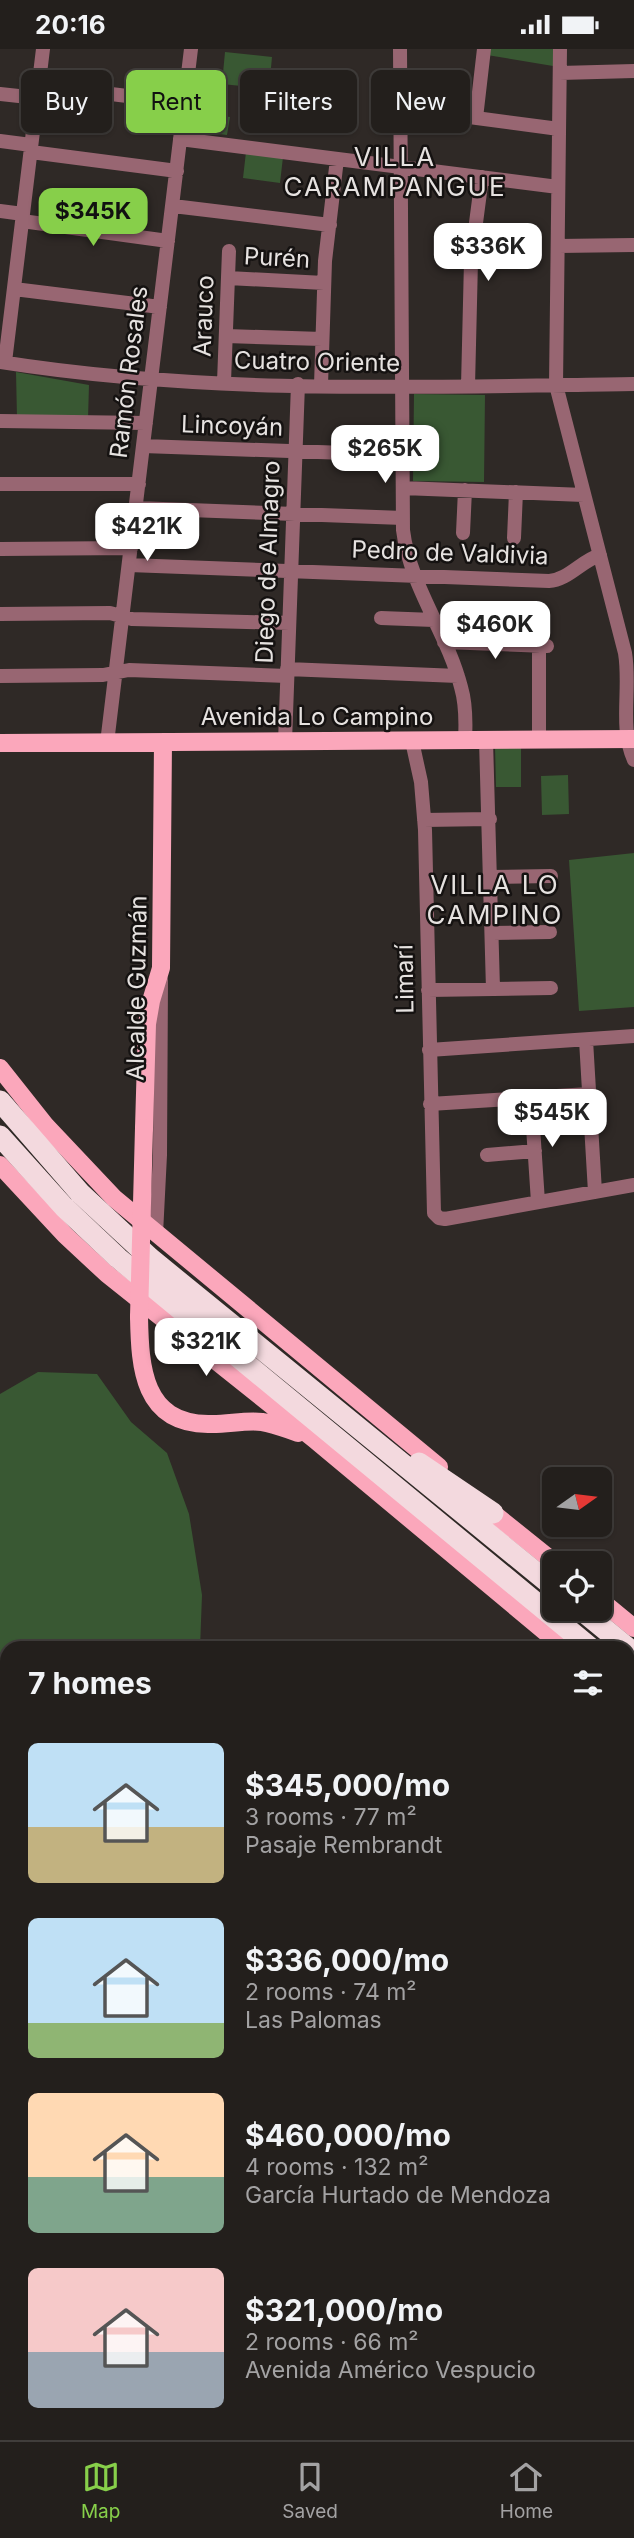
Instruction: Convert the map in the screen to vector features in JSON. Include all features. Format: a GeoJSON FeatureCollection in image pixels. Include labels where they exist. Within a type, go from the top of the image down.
{"type":"FeatureCollection","features":[{"type":"Feature","properties":{"kind":"highway"},"geometry":{"type":"LineString","coordinates":[[0,1088],[42,1151]]}},
{"type":"Feature","properties":{"kind":"highway"},"geometry":{"type":"LineString","coordinates":[[0,1101],[91,1204],[150,1258],[542,1578]]}},
{"type":"Feature","properties":{"kind":"highway"},"geometry":{"type":"LineString","coordinates":[[0,1136],[82,1225],[148,1284],[582,1641]]}},
{"type":"Feature","properties":{"kind":"highway"},"geometry":{"type":"LineString","coordinates":[[0,1144],[29,1170]]}},
{"type":"Feature","properties":{"kind":"highway"},"geometry":{"type":"LineString","coordinates":[[347,1420],[409,1457],[493,1513]]}},
{"type":"Feature","properties":{"kind":"highway"},"geometry":{"type":"LineString","coordinates":[[595,1621],[619,1641]]}},
{"type":"Feature","properties":{"kind":"main road","name":"Avenida Lo Campino"},"geometry":{"type":"LineString","coordinates":[[0,743],[630,739]]}},
{"type":"Feature","properties":{"kind":"main road","name":"Alcalde Guzmán"},"geometry":{"type":"LineString","coordinates":[[161,968],[163,743]]}},
{"type":"Feature","properties":{"kind":"main road"},"geometry":{"type":"LineString","coordinates":[[161,968],[147,1024],[139,1317],[143,1376],[153,1396],[168,1412],[184,1420],[201,1424],[264,1423],[314,1439]]}},
{"type":"Feature","properties":{"kind":"main road"},"geometry":{"type":"LineString","coordinates":[[0,1068],[46,1126],[114,1198],[542,1553]]}},
{"type":"Feature","properties":{"kind":"main road"},"geometry":{"type":"LineString","coordinates":[[0,1165],[65,1235],[107,1274],[314,1439],[556,1641]]}},
{"type":"Feature","properties":{"kind":"main road"},"geometry":{"type":"LineString","coordinates":[[612,1610],[634,1628]]}},
{"type":"Feature","properties":{"kind":"street"},"geometry":{"type":"LineString","coordinates":[[41,70],[43,49]]}},
{"type":"Feature","properties":{"kind":"street","name":"Ramón Rosales"},"geometry":{"type":"LineString","coordinates":[[188,70],[191,49]]}},
{"type":"Feature","properties":{"kind":"street"},"geometry":{"type":"LineString","coordinates":[[400,49],[400,70]]}},
{"type":"Feature","properties":{"kind":"street"},"geometry":{"type":"LineString","coordinates":[[476,118],[484,49]]}},
{"type":"Feature","properties":{"kind":"street"},"geometry":{"type":"LineString","coordinates":[[560,49],[556,385],[627,663],[630,739],[634,760]]}},
{"type":"Feature","properties":{"kind":"street"},"geometry":{"type":"LineString","coordinates":[[560,73],[634,71]]}},
{"type":"Feature","properties":{"kind":"street"},"geometry":{"type":"LineString","coordinates":[[0,94],[21,93]]}},
{"type":"Feature","properties":{"kind":"street"},"geometry":{"type":"LineString","coordinates":[[470,117],[559,129]]}},
{"type":"Feature","properties":{"kind":"street"},"geometry":{"type":"LineString","coordinates":[[3,362],[10,285],[23,218],[33,133]]}},
{"type":"Feature","properties":{"kind":"street","name":"Ramón Rosales"},"geometry":{"type":"LineString","coordinates":[[107,743],[181,133]]}},
{"type":"Feature","properties":{"kind":"street"},"geometry":{"type":"LineString","coordinates":[[401,133],[405,543],[414,575],[458,675],[465,708],[465,740]]}},
{"type":"Feature","properties":{"kind":"street"},"geometry":{"type":"LineString","coordinates":[[180,139],[558,187]]}},
{"type":"Feature","properties":{"kind":"street"},"geometry":{"type":"LineString","coordinates":[[0,141],[31,149],[177,171]]}},
{"type":"Feature","properties":{"kind":"street"},"geometry":{"type":"LineString","coordinates":[[321,385],[324,283],[337,159]]}},
{"type":"Feature","properties":{"kind":"street"},"geometry":{"type":"LineString","coordinates":[[468,386],[470,276],[482,177]]}},
{"type":"Feature","properties":{"kind":"street"},"geometry":{"type":"LineString","coordinates":[[173,206],[330,225]]}},
{"type":"Feature","properties":{"kind":"street"},"geometry":{"type":"LineString","coordinates":[[0,211],[23,218],[168,241]]}},
{"type":"Feature","properties":{"kind":"street"},"geometry":{"type":"LineString","coordinates":[[558,246],[634,245]]}},
{"type":"Feature","properties":{"kind":"street","name":"Arauco"},"geometry":{"type":"LineString","coordinates":[[224,382],[229,251]]}},
{"type":"Feature","properties":{"kind":"street","name":"Purén"},"geometry":{"type":"LineString","coordinates":[[228,278],[324,283]]}},
{"type":"Feature","properties":{"kind":"street"},"geometry":{"type":"LineString","coordinates":[[10,285],[160,307]]}},
{"type":"Feature","properties":{"kind":"street"},"geometry":{"type":"LineString","coordinates":[[226,336],[322,339]]}},
{"type":"Feature","properties":{"kind":"street","name":"Cuatro Oriente"},"geometry":{"type":"LineString","coordinates":[[3,362],[152,380],[403,387],[634,384]]}},
{"type":"Feature","properties":{"kind":"street","name":"Diego de Almagro"},"geometry":{"type":"LineString","coordinates":[[285,742],[298,384]]}},
{"type":"Feature","properties":{"kind":"street"},"geometry":{"type":"LineString","coordinates":[[0,421],[146,423]]}},
{"type":"Feature","properties":{"kind":"street","name":"Lincoyán"},"geometry":{"type":"LineString","coordinates":[[143,446],[403,455]]}},
{"type":"Feature","properties":{"kind":"street"},"geometry":{"type":"LineString","coordinates":[[0,484],[139,484]]}},
{"type":"Feature","properties":{"kind":"street"},"geometry":{"type":"LineString","coordinates":[[403,488],[584,495]]}},
{"type":"Feature","properties":{"kind":"street"},"geometry":{"type":"LineString","coordinates":[[463,533],[465,490]]}},
{"type":"Feature","properties":{"kind":"street"},"geometry":{"type":"LineString","coordinates":[[514,538],[516,492]]}},
{"type":"Feature","properties":{"kind":"street"},"geometry":{"type":"LineString","coordinates":[[136,508],[403,518]]}},
{"type":"Feature","properties":{"kind":"street"},"geometry":{"type":"LineString","coordinates":[[0,549],[131,548]]}},
{"type":"Feature","properties":{"kind":"street","name":"Pedro de Valdivia"},"geometry":{"type":"LineString","coordinates":[[129,565],[553,581],[562,578],[586,560],[600,555]]}},
{"type":"Feature","properties":{"kind":"street"},"geometry":{"type":"LineString","coordinates":[[0,614],[110,613],[132,619],[289,623]]}},
{"type":"Feature","properties":{"kind":"street"},"geometry":{"type":"LineString","coordinates":[[380,618],[434,620]]}},
{"type":"Feature","properties":{"kind":"street"},"geometry":{"type":"LineString","coordinates":[[444,642],[543,645],[539,740]]}},
{"type":"Feature","properties":{"kind":"street"},"geometry":{"type":"LineString","coordinates":[[0,676],[116,673],[129,670],[458,675]]}},
{"type":"Feature","properties":{"kind":"street"},"geometry":{"type":"LineString","coordinates":[[486,740],[493,989]]}},
{"type":"Feature","properties":{"kind":"street","name":"Limarí"},"geometry":{"type":"LineString","coordinates":[[412,741],[421,782],[424,820],[432,1206],[436,1216],[445,1219],[538,1202]]}},
{"type":"Feature","properties":{"kind":"street"},"geometry":{"type":"LineString","coordinates":[[424,820],[489,819]]}},
{"type":"Feature","properties":{"kind":"street"},"geometry":{"type":"LineString","coordinates":[[491,877],[551,876]]}},
{"type":"Feature","properties":{"kind":"street"},"geometry":{"type":"LineString","coordinates":[[492,933],[550,933]]}},
{"type":"Feature","properties":{"kind":"street","name":"Alcalde Guzmán"},"geometry":{"type":"LineString","coordinates":[[156,1234],[160,1155],[161,968]]}},
{"type":"Feature","properties":{"kind":"street"},"geometry":{"type":"LineString","coordinates":[[428,990],[551,988]]}},
{"type":"Feature","properties":{"kind":"street"},"geometry":{"type":"LineString","coordinates":[[429,1050],[634,1036]]}},
{"type":"Feature","properties":{"kind":"street"},"geometry":{"type":"LineString","coordinates":[[586,1040],[595,1192]]}},
{"type":"Feature","properties":{"kind":"street"},"geometry":{"type":"LineString","coordinates":[[430,1104],[589,1094]]}},
{"type":"Feature","properties":{"kind":"street"},"geometry":{"type":"LineString","coordinates":[[531,1097],[538,1202],[634,1185]]}},
{"type":"Feature","properties":{"kind":"street"},"geometry":{"type":"LineString","coordinates":[[487,1155],[535,1151]]}},
{"type":"Feature","properties":{"kind":"green space"},"geometry":{"type":"Polygon","coordinates":[[[487,49],[555,49],[553,66],[487,55],[487,49]]]}},
{"type":"Feature","properties":{"kind":"green space"},"geometry":{"type":"Polygon","coordinates":[[[225,52],[272,57],[271,70],[240,70],[240,86],[226,84],[226,70],[223,70],[225,52]]]}},
{"type":"Feature","properties":{"kind":"green space"},"geometry":{"type":"Polygon","coordinates":[[[226,117],[230,117],[227,135],[210,133],[226,133],[226,117]]]}},
{"type":"Feature","properties":{"kind":"green space"},"geometry":{"type":"Polygon","coordinates":[[[246,152],[283,157],[280,183],[243,178],[246,152]]]}},
{"type":"Feature","properties":{"kind":"green space"},"geometry":{"type":"Polygon","coordinates":[[[16,372],[89,385],[88,419],[17,418],[16,372]]]}},
{"type":"Feature","properties":{"kind":"green space"},"geometry":{"type":"Polygon","coordinates":[[[414,394],[485,395],[484,482],[413,481],[414,394]]]}},
{"type":"Feature","properties":{"kind":"green space"},"geometry":{"type":"Polygon","coordinates":[[[495,747],[521,747],[521,787],[496,787],[495,747]]]}},
{"type":"Feature","properties":{"kind":"green space"},"geometry":{"type":"Polygon","coordinates":[[[568,775],[569,814],[542,815],[541,776],[568,775]]]}},
{"type":"Feature","properties":{"kind":"green space"},"geometry":{"type":"Polygon","coordinates":[[[634,853],[634,1007],[579,1011],[569,860],[634,853]]]}},
{"type":"Feature","properties":{"kind":"green space"},"geometry":{"type":"Polygon","coordinates":[[[38,1372],[97,1374],[131,1422],[167,1453],[189,1514],[202,1595],[200,1641],[0,1641],[0,1394],[38,1372]]]}},
{"type":"Feature","properties":{"kind":"district","name":"VILLA CARAMPANGUE"},"geometry":{"type":"Point","coordinates":[395,172]}},
{"type":"Feature","properties":{"kind":"district","name":"VILLA LO CAMPINO"},"geometry":{"type":"Point","coordinates":[495,900]}}]}
